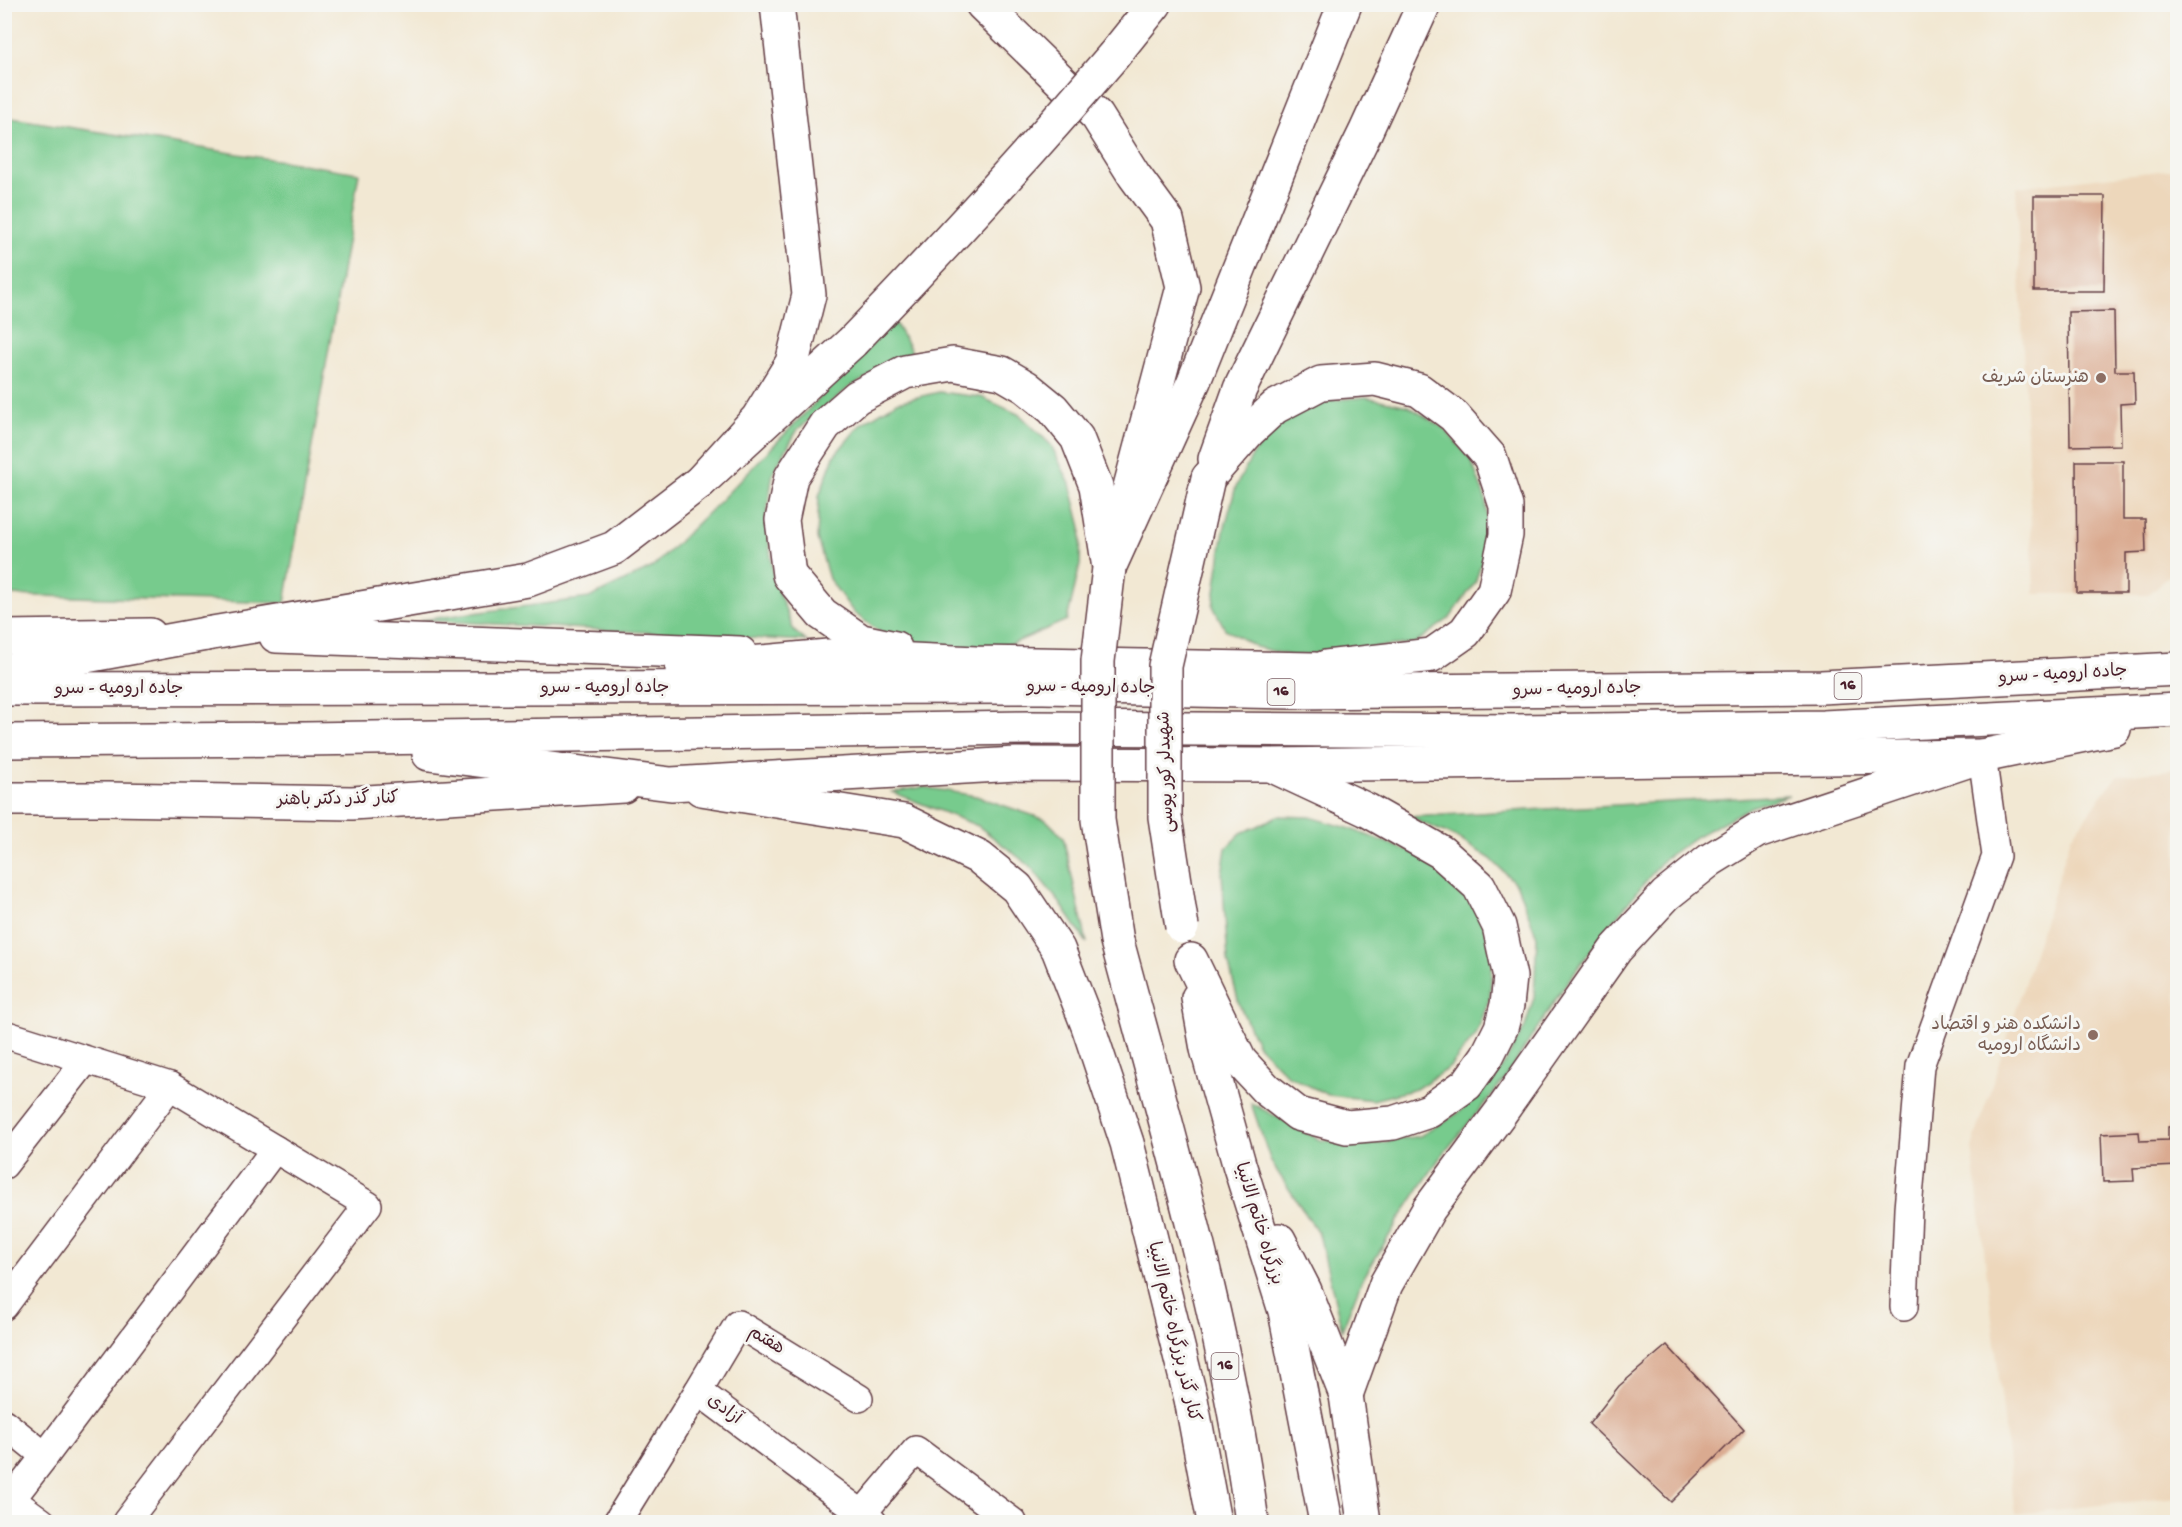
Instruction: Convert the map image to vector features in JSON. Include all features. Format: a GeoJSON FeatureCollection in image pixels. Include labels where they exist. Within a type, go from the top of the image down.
{"type":"FeatureCollection","features":[{"type":"Feature","properties":{"kind":"main road"},"geometry":{"type":"LineString","coordinates":[[700,482],[758,418],[792,363],[809,295],[777,4]]}},
{"type":"Feature","properties":{"kind":"main road"},"geometry":{"type":"LineString","coordinates":[[982,4],[1097,116],[1134,175],[1167,220],[1183,287],[1109,568]]}},
{"type":"Feature","properties":{"kind":"main road"},"geometry":{"type":"LineString","coordinates":[[4,671],[206,634],[528,580],[614,548],[700,482],[852,342],[1033,149],[1155,4]]}},
{"type":"Feature","properties":{"kind":"main road"},"geometry":{"type":"LineString","coordinates":[[1109,568],[1194,381],[1345,4]]}},
{"type":"Feature","properties":{"kind":"main road","name":"شهیدلر کور پوسی"},"geometry":{"type":"LineString","coordinates":[[1182,927],[1165,817],[1165,666],[1208,478],[1240,389],[1356,152],[1424,4]]}},
{"type":"Feature","properties":{"kind":"main road"},"geometry":{"type":"LineString","coordinates":[[976,663],[861,641],[822,614],[789,575],[782,520],[791,477],[825,425],[857,397],[905,372],[953,364],[1002,373],[1026,387],[1053,409],[1077,438],[1096,486],[1109,568]]}},
{"type":"Feature","properties":{"kind":"main road"},"geometry":{"type":"LineString","coordinates":[[1208,478],[1248,431],[1275,406],[1321,383],[1375,379],[1419,390],[1454,416],[1490,457],[1506,506],[1506,535],[1494,591],[1465,632],[1432,655],[1313,669]]}},
{"type":"Feature","properties":{"kind":"main road","name":"16"},"geometry":{"type":"LineString","coordinates":[[1109,568],[1098,661],[1098,820],[1116,941],[1202,1261],[1228,1378],[1252,1522]]}},
{"type":"Feature","properties":{"kind":"main road"},"geometry":{"type":"LineString","coordinates":[[4,637],[206,634],[976,663],[1313,669],[1518,690]]}},
{"type":"Feature","properties":{"kind":"main road"},"geometry":{"type":"LineString","coordinates":[[463,689],[828,656]]}},
{"type":"Feature","properties":{"kind":"main road","name":"جاده ارومیه - سرو"},"geometry":{"type":"LineString","coordinates":[[4,689],[1043,687],[1291,692],[1518,690],[1821,687],[2178,669]]}},
{"type":"Feature","properties":{"kind":"main road"},"geometry":{"type":"LineString","coordinates":[[4,741],[305,739],[1030,728],[1516,731],[1823,727],[2178,710]]}},
{"type":"Feature","properties":{"kind":"main road"},"geometry":{"type":"LineString","coordinates":[[1346,1395],[1386,1284],[1429,1209],[1501,1112],[1616,949],[1666,895],[1710,860],[1757,831],[1982,756],[2178,717]]}},
{"type":"Feature","properties":{"kind":"main road"},"geometry":{"type":"LineString","coordinates":[[305,739],[671,784],[1016,764],[1270,765],[1982,756]]}},
{"type":"Feature","properties":{"kind":"main road"},"geometry":{"type":"LineString","coordinates":[[1191,960],[1240,1061],[1246,1068],[1266,1089],[1298,1114],[1347,1127],[1393,1123],[1429,1111],[1467,1084],[1487,1056],[1501,1028],[1507,1005],[1510,977],[1499,926],[1479,886],[1441,852],[1366,810],[1270,765]]}},
{"type":"Feature","properties":{"kind":"main road","name":"کنار گذر دکتر باهنر"},"geometry":{"type":"LineString","coordinates":[[4,799],[352,803],[671,784]]}},
{"type":"Feature","properties":{"kind":"main road","name":"کنار گذر بزرگراه خاتم الانبیا"},"geometry":{"type":"LineString","coordinates":[[671,784],[904,821],[980,858],[1017,888],[1058,949],[1088,1026],[1127,1143],[1191,1399],[1214,1522]]}},
{"type":"Feature","properties":{"kind":"main road","name":"بزرگراه خاتم الانبیا"},"geometry":{"type":"LineString","coordinates":[[1182,927],[1191,960],[1207,1049],[1239,1164],[1285,1311],[1326,1522]]}},
{"type":"Feature","properties":{"kind":"main road"},"geometry":{"type":"LineString","coordinates":[[1239,1164],[1305,1291],[1346,1395],[1364,1522]]}},
{"type":"Feature","properties":{"kind":"street"},"geometry":{"type":"LineString","coordinates":[[1905,1307],[1908,1209],[1920,1066],[1996,856],[1982,756]]}},
{"type":"Feature","properties":{"kind":"street"},"geometry":{"type":"LineString","coordinates":[[5,1034],[170,1086],[368,1205],[126,1522]]}},
{"type":"Feature","properties":{"kind":"street"},"geometry":{"type":"LineString","coordinates":[[4,1165],[86,1060]]}},
{"type":"Feature","properties":{"kind":"street"},"geometry":{"type":"LineString","coordinates":[[4,1306],[170,1086]]}},
{"type":"Feature","properties":{"kind":"street"},"geometry":{"type":"LineString","coordinates":[[42,1522],[8,1505],[274,1149]]}},
{"type":"Feature","properties":{"kind":"street","name":"هفتم"},"geometry":{"type":"LineString","coordinates":[[698,1391],[738,1324],[859,1398]]}},
{"type":"Feature","properties":{"kind":"street","name":"آزادی"},"geometry":{"type":"LineString","coordinates":[[621,1521],[698,1391],[868,1518]]}},
{"type":"Feature","properties":{"kind":"street"},"geometry":{"type":"LineString","coordinates":[[4,1423],[45,1455]]}},
{"type":"Feature","properties":{"kind":"street"},"geometry":{"type":"LineString","coordinates":[[868,1518],[916,1450],[1013,1522]]}},
{"type":"Feature","properties":{"kind":"shaded area","name":"هنرستان شریف"},"geometry":{"type":"Polygon","coordinates":[[[2177,169],[2177,568],[2149,594],[2034,594],[2016,187],[2177,169]]]}},
{"type":"Feature","properties":{"kind":"shaded area","name":"دانشکده هنر و اقتصاد دانشگاه ارومیه"},"geometry":{"type":"Polygon","coordinates":[[[2177,769],[2177,1497],[2015,1514],[1972,1148],[2071,837],[2117,776],[2177,769]]]}},
{"type":"Feature","properties":{"kind":"green space"},"geometry":{"type":"Polygon","coordinates":[[[5,117],[359,173],[285,603],[5,595],[5,117]]]}},
{"type":"Feature","properties":{"kind":"green space"},"geometry":{"type":"Polygon","coordinates":[[[894,321],[912,352],[850,387],[798,429],[773,472],[766,519],[774,580],[794,631],[806,641],[420,620],[589,598],[653,567],[894,321]]]}},
{"type":"Feature","properties":{"kind":"green space"},"geometry":{"type":"Polygon","coordinates":[[[939,392],[981,397],[1020,415],[1051,445],[1070,484],[1081,527],[1080,565],[1067,620],[1012,644],[977,650],[928,650],[888,638],[854,613],[829,579],[817,538],[819,496],[834,456],[861,424],[897,402],[939,392]]]}},
{"type":"Feature","properties":{"kind":"green space"},"geometry":{"type":"Polygon","coordinates":[[[1366,397],[1408,406],[1444,428],[1471,460],[1486,500],[1488,542],[1475,583],[1450,618],[1415,643],[1292,656],[1256,647],[1225,629],[1213,606],[1224,530],[1236,486],[1256,449],[1286,419],[1325,401],[1366,397]]]}},
{"type":"Feature","properties":{"kind":"green space"},"geometry":{"type":"Polygon","coordinates":[[[923,787],[976,796],[1046,820],[1063,837],[1087,943],[1060,903],[1030,866],[978,826],[892,792],[923,787]]]}},
{"type":"Feature","properties":{"kind":"green space"},"geometry":{"type":"Polygon","coordinates":[[[1789,795],[1751,807],[1697,836],[1664,859],[1609,926],[1565,985],[1504,1080],[1439,1159],[1361,1282],[1342,1330],[1319,1234],[1271,1162],[1251,1103],[1320,1140],[1372,1144],[1420,1136],[1460,1112],[1501,1069],[1525,1027],[1534,997],[1537,937],[1517,885],[1491,859],[1454,836],[1408,817],[1789,795]]]}},
{"type":"Feature","properties":{"kind":"green space"},"geometry":{"type":"Polygon","coordinates":[[[1277,816],[1310,817],[1348,828],[1427,858],[1459,883],[1482,917],[1492,957],[1490,997],[1476,1035],[1450,1067],[1416,1089],[1373,1100],[1328,1095],[1288,1076],[1257,1044],[1239,1004],[1228,961],[1222,874],[1226,848],[1241,833],[1277,816]]]}},
{"type":"Feature","properties":{"kind":"building"},"geometry":{"type":"Polygon","coordinates":[[[2034,196],[2105,196],[2104,291],[2034,291],[2034,196]]]}},
{"type":"Feature","properties":{"kind":"building"},"geometry":{"type":"Polygon","coordinates":[[[2114,311],[2115,371],[2134,371],[2135,403],[2120,404],[2121,445],[2070,446],[2068,312],[2114,311]]]}},
{"type":"Feature","properties":{"kind":"building"},"geometry":{"type":"Polygon","coordinates":[[[2076,461],[2123,461],[2123,519],[2145,519],[2146,552],[2126,553],[2126,593],[2077,593],[2076,461]]]}},
{"type":"Feature","properties":{"kind":"building"},"geometry":{"type":"Polygon","coordinates":[[[2178,1126],[2178,1166],[2133,1168],[2134,1181],[2103,1182],[2101,1134],[2139,1132],[2140,1141],[2168,1140],[2168,1127],[2178,1126]]]}},
{"type":"Feature","properties":{"kind":"building"},"geometry":{"type":"Polygon","coordinates":[[[1667,1345],[1744,1429],[1671,1502],[1589,1424],[1619,1386],[1667,1345]]]}},
{"type":"Feature","properties":{"kind":"place","name":"هنرستان شریف"},"geometry":{"type":"Point","coordinates":[2101,378]}},
{"type":"Feature","properties":{"kind":"place","name":"دانشکده هنر و اقتصاد دانشگاه ارومیه"},"geometry":{"type":"Point","coordinates":[2093,1035]}}]}
